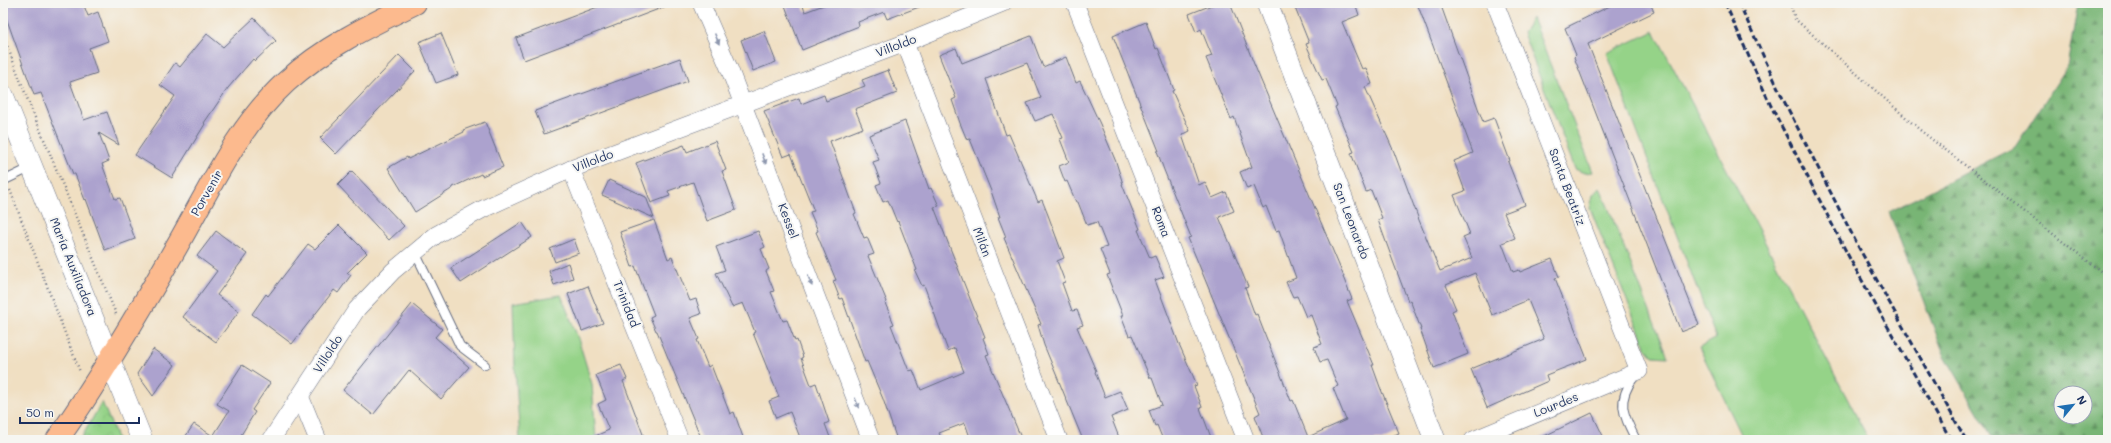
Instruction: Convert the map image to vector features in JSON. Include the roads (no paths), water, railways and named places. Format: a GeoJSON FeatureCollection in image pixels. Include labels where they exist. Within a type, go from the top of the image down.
{"type":"FeatureCollection","features":[{"type":"Feature","properties":{"kind":"main road","name":"Porvenir"},"geometry":{"type":"LineString","coordinates":[[57,440],[125,337],[241,133],[286,82],[320,55],[379,21],[415,3]]}},
{"type":"Feature","properties":{"kind":"street","name":"Kessel"},"geometry":{"type":"LineString","coordinates":[[701,3],[743,104],[871,440]]}},
{"type":"Feature","properties":{"kind":"street","name":"Villoldo"},"geometry":{"type":"LineString","coordinates":[[271,440],[357,309],[393,271],[436,235],[483,209],[571,169],[905,43],[1003,3]]}},
{"type":"Feature","properties":{"kind":"street","name":"Roma"},"geometry":{"type":"LineString","coordinates":[[1075,3],[1246,440]]}},
{"type":"Feature","properties":{"kind":"street","name":"San Leonardo"},"geometry":{"type":"LineString","coordinates":[[1267,3],[1435,440]]}},
{"type":"Feature","properties":{"kind":"street","name":"Santa Beatriz"},"geometry":{"type":"LineString","coordinates":[[1495,3],[1639,371]]}},
{"type":"Feature","properties":{"kind":"street","name":"Milán"},"geometry":{"type":"LineString","coordinates":[[905,43],[1059,440]]}},
{"type":"Feature","properties":{"kind":"street","name":"María Auxiliadora"},"geometry":{"type":"LineString","coordinates":[[3,94],[142,440]]}},
{"type":"Feature","properties":{"kind":"street","name":"Trinidad"},"geometry":{"type":"LineString","coordinates":[[571,169],[680,440]]}},
{"type":"Feature","properties":{"kind":"street","name":"Lourdes"},"geometry":{"type":"LineString","coordinates":[[1473,440],[1639,371]]}},
{"type":"Feature","properties":{"kind":"street"},"geometry":{"type":"LineString","coordinates":[[300,396],[318,440]]}},
{"type":"Feature","properties":{"kind":"lane"},"geometry":{"type":"LineString","coordinates":[[4,180],[32,167]]}},
{"type":"Feature","properties":{"kind":"lane"},"geometry":{"type":"LineString","coordinates":[[415,252],[460,346],[485,365]]}},
{"type":"Feature","properties":{"kind":"lane"},"geometry":{"type":"LineString","coordinates":[[1636,440],[1624,416],[1622,400],[1626,387],[1639,371]]}},
{"type":"Feature","properties":{"kind":"railway"},"geometry":{"type":"LineString","coordinates":[[1725,3],[1771,106],[1850,259],[1951,440]]}},
{"type":"Feature","properties":{"kind":"railway"},"geometry":{"type":"LineString","coordinates":[[1739,3],[1784,101],[1859,248],[1966,440]]}}]}
